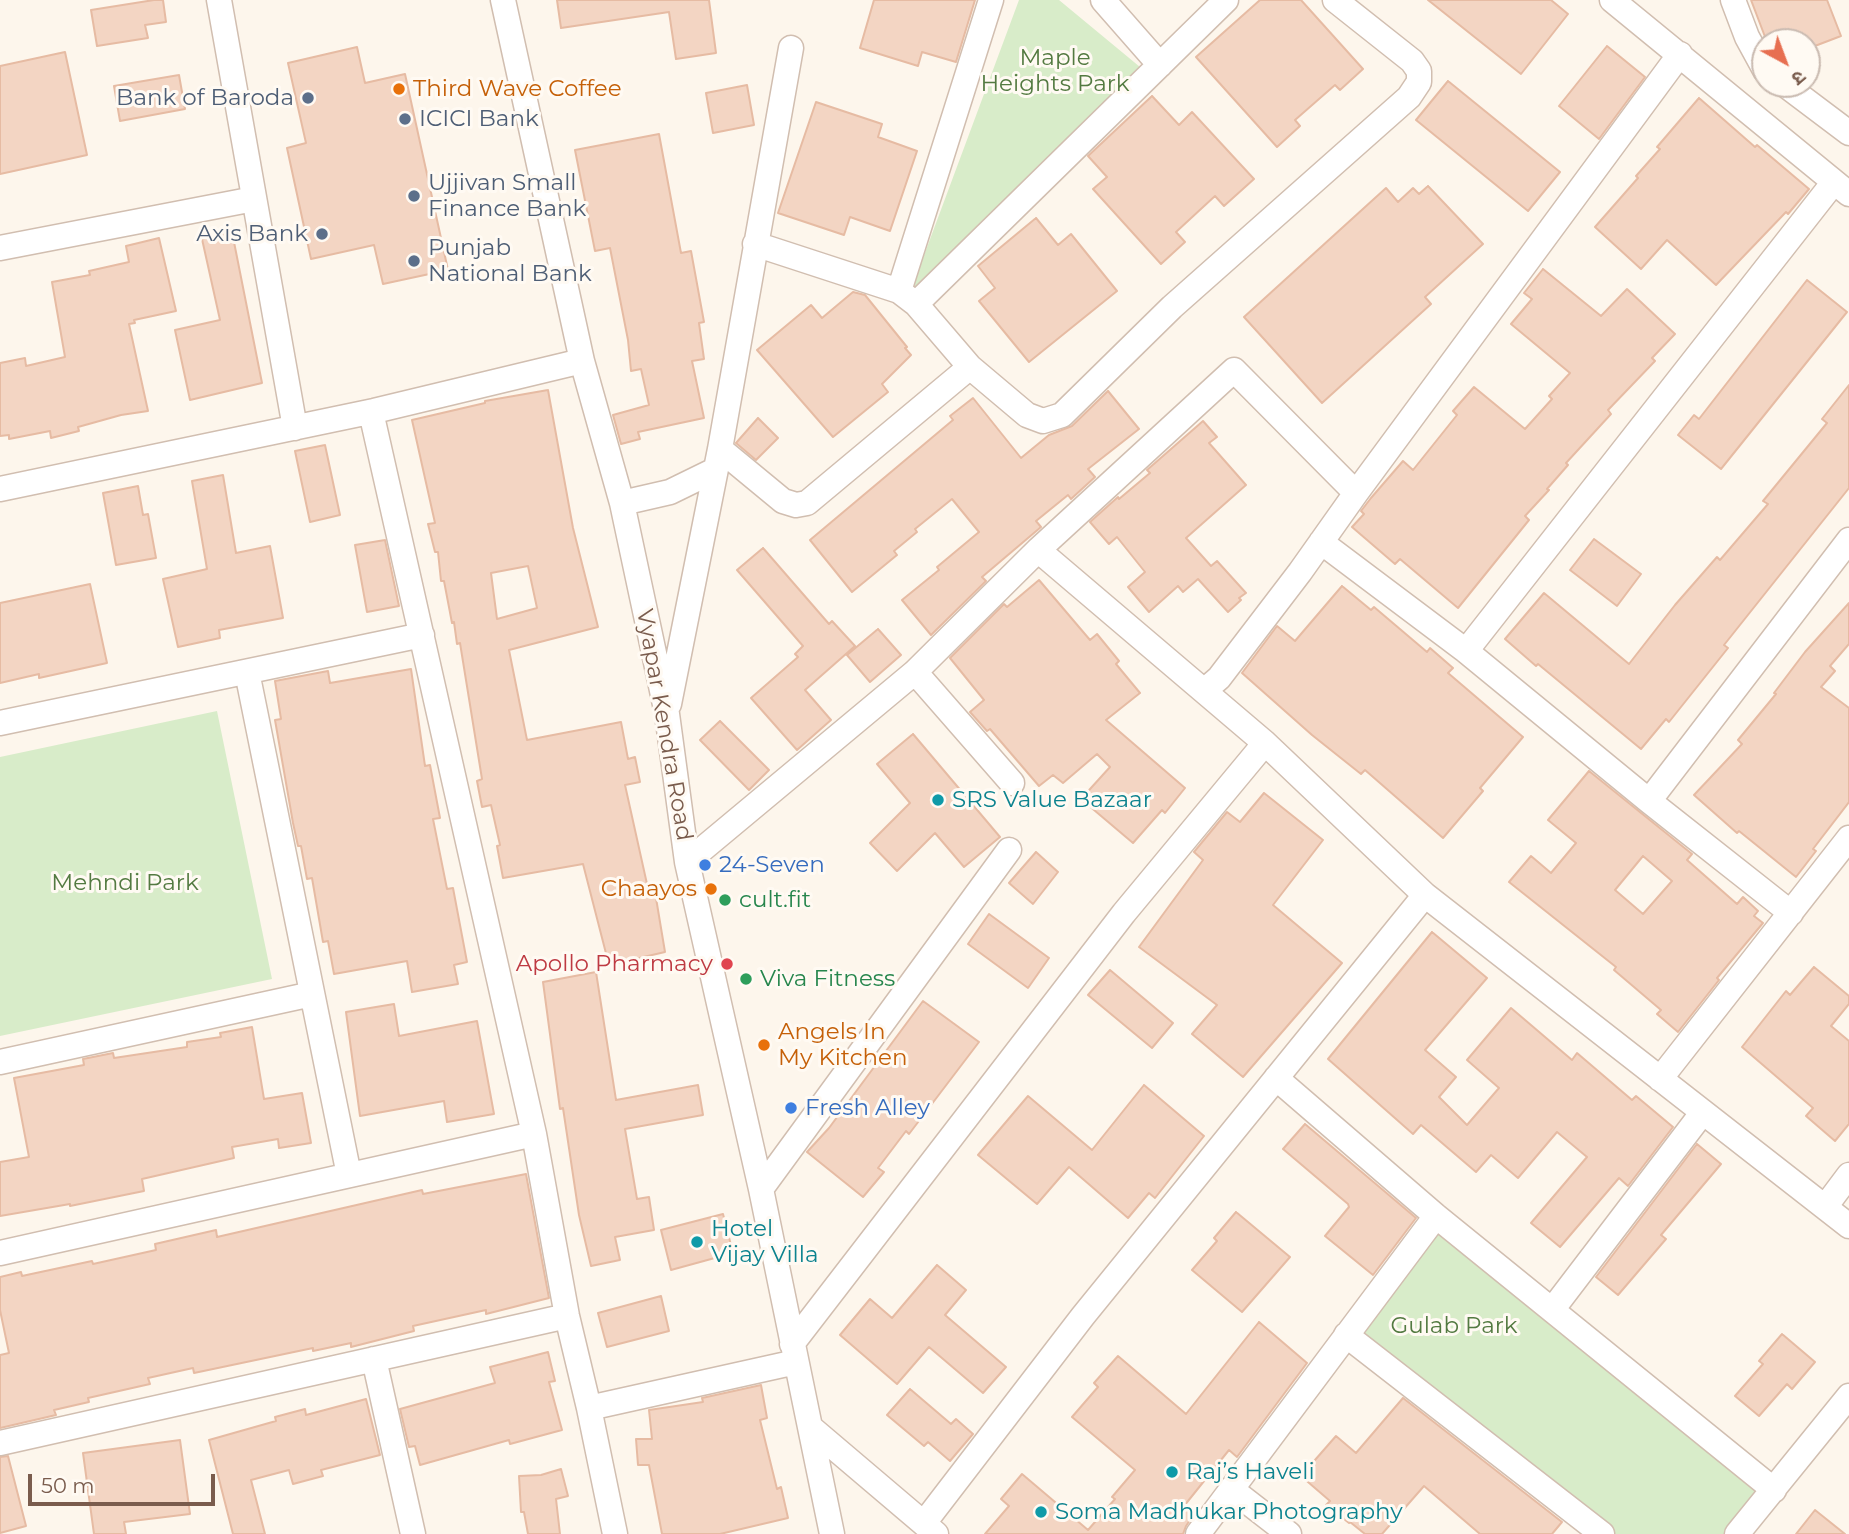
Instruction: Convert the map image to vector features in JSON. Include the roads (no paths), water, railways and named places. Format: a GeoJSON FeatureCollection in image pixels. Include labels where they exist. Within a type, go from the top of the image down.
{"type":"FeatureCollection","features":[{"type":"Feature","properties":{"kind":"street"},"geometry":{"type":"LineString","coordinates":[[219,0],[295,428]]}},
{"type":"Feature","properties":{"kind":"street","name":"Vyapar Kendra Road"},"geometry":{"type":"LineString","coordinates":[[503,0],[582,361],[622,503],[667,714],[687,862],[761,1189],[832,1534]]}},
{"type":"Feature","properties":{"kind":"street"},"geometry":{"type":"LineString","coordinates":[[908,297],[991,0]]}},
{"type":"Feature","properties":{"kind":"street"},"geometry":{"type":"LineString","coordinates":[[1103,0],[1160,65]]}},
{"type":"Feature","properties":{"kind":"street"},"geometry":{"type":"LineString","coordinates":[[908,297],[1160,65],[1226,0]]}},
{"type":"Feature","properties":{"kind":"street"},"geometry":{"type":"LineString","coordinates":[[755,244],[908,297],[970,367],[1027,415],[1044,421],[1062,415],[1171,307],[1409,97],[1419,82],[1419,71],[1412,61],[1335,0]]}},
{"type":"Feature","properties":{"kind":"street"},"geometry":{"type":"LineString","coordinates":[[1466,651],[1842,188],[1612,0]]}},
{"type":"Feature","properties":{"kind":"street"},"geometry":{"type":"LineString","coordinates":[[1733,0],[1751,44]]}},
{"type":"Feature","properties":{"kind":"street"},"geometry":{"type":"LineString","coordinates":[[667,714],[717,459],[791,48]]}},
{"type":"Feature","properties":{"kind":"street"},"geometry":{"type":"LineString","coordinates":[[1204,691],[1232,662],[1680,54]]}},
{"type":"Feature","properties":{"kind":"street"},"geometry":{"type":"LineString","coordinates":[[1803,98],[1849,133]]}},
{"type":"Feature","properties":{"kind":"street"},"geometry":{"type":"LineString","coordinates":[[0,248],[254,199]]}},
{"type":"Feature","properties":{"kind":"street"},"geometry":{"type":"LineString","coordinates":[[0,489],[371,412],[582,361]]}},
{"type":"Feature","properties":{"kind":"street"},"geometry":{"type":"LineString","coordinates":[[717,459],[783,501],[796,505],[807,503],[970,367]]}},
{"type":"Feature","properties":{"kind":"street"},"geometry":{"type":"LineString","coordinates":[[687,862],[915,672],[1038,550],[1234,370],[1356,493]]}},
{"type":"Feature","properties":{"kind":"street"},"geometry":{"type":"LineString","coordinates":[[371,412],[534,1134],[567,1316],[615,1534]]}},
{"type":"Feature","properties":{"kind":"street"},"geometry":{"type":"LineString","coordinates":[[622,503],[670,492],[717,459]]}},
{"type":"Feature","properties":{"kind":"street"},"geometry":{"type":"LineString","coordinates":[[1649,801],[1849,540]]}},
{"type":"Feature","properties":{"kind":"street"},"geometry":{"type":"LineString","coordinates":[[1321,542],[1466,651],[1649,801],[1791,912]]}},
{"type":"Feature","properties":{"kind":"street"},"geometry":{"type":"LineString","coordinates":[[1038,550],[1265,743],[1424,895],[1849,1226]]}},
{"type":"Feature","properties":{"kind":"street"},"geometry":{"type":"LineString","coordinates":[[0,723],[422,635]]}},
{"type":"Feature","properties":{"kind":"street"},"geometry":{"type":"LineString","coordinates":[[247,672],[349,1175]]}},
{"type":"Feature","properties":{"kind":"street"},"geometry":{"type":"LineString","coordinates":[[915,672],[1012,783]]}},
{"type":"Feature","properties":{"kind":"street"},"geometry":{"type":"LineString","coordinates":[[589,1408],[794,1353],[1124,913],[1265,743]]}},
{"type":"Feature","properties":{"kind":"street"},"geometry":{"type":"LineString","coordinates":[[1660,1079],[1849,838]]}},
{"type":"Feature","properties":{"kind":"street"},"geometry":{"type":"LineString","coordinates":[[761,1189],[1009,850]]}},
{"type":"Feature","properties":{"kind":"street"},"geometry":{"type":"LineString","coordinates":[[810,1427],[930,1529],[1083,1316],[1424,895]]}},
{"type":"Feature","properties":{"kind":"street"},"geometry":{"type":"LineString","coordinates":[[0,1062],[312,994]]}},
{"type":"Feature","properties":{"kind":"street"},"geometry":{"type":"LineString","coordinates":[[1276,1078],[1436,1216],[1774,1490]]}},
{"type":"Feature","properties":{"kind":"street"},"geometry":{"type":"LineString","coordinates":[[1552,1310],[1703,1112]]}},
{"type":"Feature","properties":{"kind":"street"},"geometry":{"type":"LineString","coordinates":[[0,1252],[534,1134]]}},
{"type":"Feature","properties":{"kind":"street"},"geometry":{"type":"LineString","coordinates":[[1825,1207],[1849,1175]]}},
{"type":"Feature","properties":{"kind":"street"},"geometry":{"type":"LineString","coordinates":[[1198,1534],[1436,1216]]}},
{"type":"Feature","properties":{"kind":"street"},"geometry":{"type":"LineString","coordinates":[[0,1443],[567,1316]]}},
{"type":"Feature","properties":{"kind":"street"},"geometry":{"type":"LineString","coordinates":[[1346,1335],[1602,1534]]}},
{"type":"Feature","properties":{"kind":"street"},"geometry":{"type":"LineString","coordinates":[[374,1359],[413,1534]]}},
{"type":"Feature","properties":{"kind":"street"},"geometry":{"type":"LineString","coordinates":[[1737,1534],[1849,1396]]}},
{"type":"Feature","properties":{"kind":"street"},"geometry":{"type":"LineString","coordinates":[[1231,1489],[1289,1534]]}},
{"type":"Feature","properties":{"kind":"place","name":"Third Wave Coffee"},"geometry":{"type":"Point","coordinates":[399,89]}},
{"type":"Feature","properties":{"kind":"place","name":"Bank of Baroda"},"geometry":{"type":"Point","coordinates":[308,98]}},
{"type":"Feature","properties":{"kind":"place","name":"ICICI Bank"},"geometry":{"type":"Point","coordinates":[405,119]}},
{"type":"Feature","properties":{"kind":"place","name":"Ujjivan Small Finance Bank"},"geometry":{"type":"Point","coordinates":[414,196]}},
{"type":"Feature","properties":{"kind":"place","name":"Axis Bank"},"geometry":{"type":"Point","coordinates":[322,234]}},
{"type":"Feature","properties":{"kind":"place","name":"Punjab National Bank"},"geometry":{"type":"Point","coordinates":[414,261]}},
{"type":"Feature","properties":{"kind":"place","name":"SRS Value Bazaar"},"geometry":{"type":"Point","coordinates":[938,800]}},
{"type":"Feature","properties":{"kind":"place","name":"24-Seven"},"geometry":{"type":"Point","coordinates":[705,865]}},
{"type":"Feature","properties":{"kind":"place","name":"Chaayos"},"geometry":{"type":"Point","coordinates":[711,889]}},
{"type":"Feature","properties":{"kind":"place","name":"cult.fit"},"geometry":{"type":"Point","coordinates":[725,900]}},
{"type":"Feature","properties":{"kind":"place","name":"Apollo Pharmacy"},"geometry":{"type":"Point","coordinates":[727,964]}},
{"type":"Feature","properties":{"kind":"place","name":"Viva Fitness"},"geometry":{"type":"Point","coordinates":[746,979]}},
{"type":"Feature","properties":{"kind":"place","name":"Angels In My Kitchen"},"geometry":{"type":"Point","coordinates":[764,1045]}},
{"type":"Feature","properties":{"kind":"place","name":"Fresh Alley"},"geometry":{"type":"Point","coordinates":[791,1108]}},
{"type":"Feature","properties":{"kind":"place","name":"Hotel Vijay Villa"},"geometry":{"type":"Point","coordinates":[697,1242]}},
{"type":"Feature","properties":{"kind":"place","name":"Raj’s Haveli"},"geometry":{"type":"Point","coordinates":[1172,1472]}},
{"type":"Feature","properties":{"kind":"place","name":"Soma Madhukar Photography"},"geometry":{"type":"Point","coordinates":[1041,1512]}},
{"type":"Feature","properties":{"kind":"park label","name":"Maple Heights Park"},"geometry":{"type":"Point","coordinates":[1055,71]}},
{"type":"Feature","properties":{"kind":"park label","name":"Mehndi Park"},"geometry":{"type":"Point","coordinates":[125,883]}},
{"type":"Feature","properties":{"kind":"park label","name":"Gulab Park"},"geometry":{"type":"Point","coordinates":[1454,1326]}}]}
